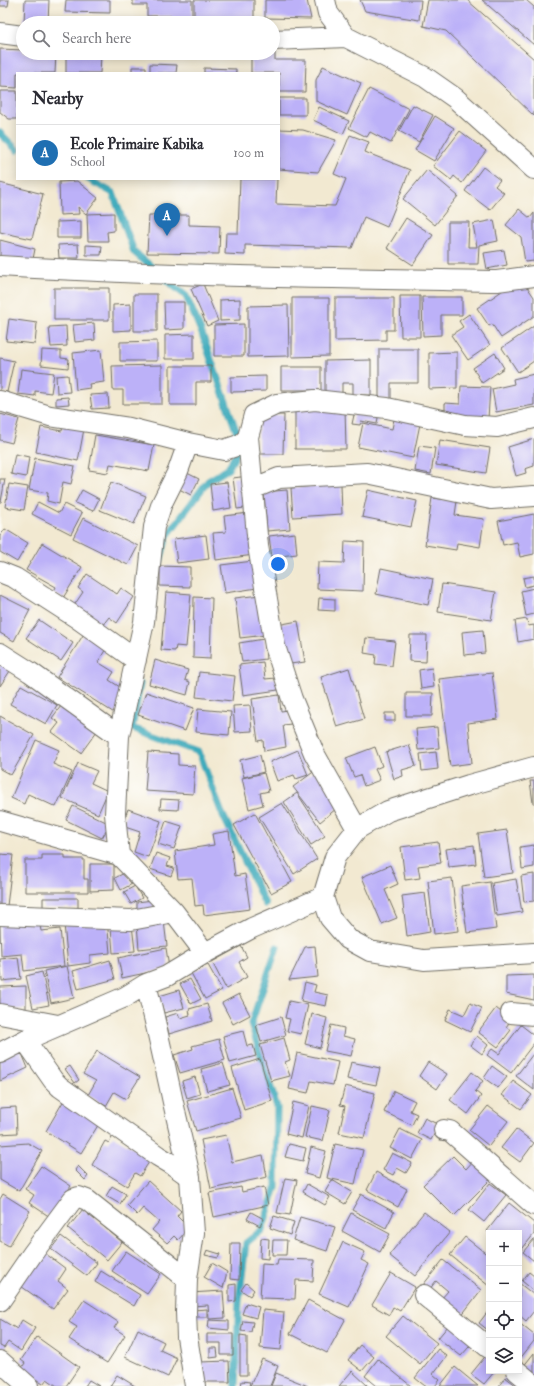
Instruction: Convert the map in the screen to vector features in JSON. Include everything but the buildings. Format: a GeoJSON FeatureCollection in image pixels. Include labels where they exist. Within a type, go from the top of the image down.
{"type":"FeatureCollection","features":[{"type":"Feature","properties":{"kind":"street"},"geometry":{"type":"LineString","coordinates":[[325,0],[328,13],[346,37],[425,77],[449,94],[534,169]]}},
{"type":"Feature","properties":{"kind":"street"},"geometry":{"type":"LineString","coordinates":[[0,33],[16,35]]}},
{"type":"Feature","properties":{"kind":"street"},"geometry":{"type":"LineString","coordinates":[[280,40],[346,37]]}},
{"type":"Feature","properties":{"kind":"street"},"geometry":{"type":"LineString","coordinates":[[0,266],[84,272],[497,281],[534,276]]}},
{"type":"Feature","properties":{"kind":"street"},"geometry":{"type":"LineString","coordinates":[[357,829],[314,753],[292,698],[275,646],[258,546],[252,489],[238,444],[254,414],[277,404],[315,400],[387,408],[465,424],[497,427],[534,418]]}},
{"type":"Feature","properties":{"kind":"street"},"geometry":{"type":"LineString","coordinates":[[0,401],[50,416],[129,428],[188,443],[238,444]]}},
{"type":"Feature","properties":{"kind":"street"},"geometry":{"type":"LineString","coordinates":[[118,855],[115,814],[119,736],[144,622],[154,527],[162,503],[178,471],[188,443]]}},
{"type":"Feature","properties":{"kind":"street"},"geometry":{"type":"LineString","coordinates":[[252,489],[279,478],[367,473],[491,499],[534,496]]}},
{"type":"Feature","properties":{"kind":"street"},"geometry":{"type":"LineString","coordinates":[[0,572],[15,578],[77,618],[136,660]]}},
{"type":"Feature","properties":{"kind":"street"},"geometry":{"type":"LineString","coordinates":[[0,653],[30,672],[119,736]]}},
{"type":"Feature","properties":{"kind":"street"},"geometry":{"type":"LineString","coordinates":[[534,767],[469,785],[388,811],[357,829],[335,856],[323,897],[330,918],[348,939],[370,952],[424,960],[534,953]]}},
{"type":"Feature","properties":{"kind":"street"},"geometry":{"type":"LineString","coordinates":[[0,821],[118,855],[174,912],[205,952]]}},
{"type":"Feature","properties":{"kind":"street"},"geometry":{"type":"LineString","coordinates":[[0,1053],[58,1025],[125,997],[146,984],[167,976],[205,952],[252,928],[323,897]]}},
{"type":"Feature","properties":{"kind":"street"},"geometry":{"type":"LineString","coordinates":[[0,915],[131,920],[174,912]]}},
{"type":"Feature","properties":{"kind":"street"},"geometry":{"type":"LineString","coordinates":[[146,984],[190,1177],[194,1233],[187,1279],[187,1337],[196,1386]]}},
{"type":"Feature","properties":{"kind":"street"},"geometry":{"type":"LineString","coordinates":[[511,1013],[534,1015]]}},
{"type":"Feature","properties":{"kind":"street"},"geometry":{"type":"LineString","coordinates":[[0,1014],[58,1025]]}},
{"type":"Feature","properties":{"kind":"street"},"geometry":{"type":"LineString","coordinates":[[25,1040],[53,1080],[60,1087],[190,1177]]}},
{"type":"Feature","properties":{"kind":"street"},"geometry":{"type":"LineString","coordinates":[[444,1130],[450,1131],[534,1205]]}},
{"type":"Feature","properties":{"kind":"street"},"geometry":{"type":"LineString","coordinates":[[0,1301],[73,1199],[79,1197],[87,1200],[187,1279]]}},
{"type":"Feature","properties":{"kind":"street"},"geometry":{"type":"LineString","coordinates":[[424,1295],[486,1346]]}},
{"type":"Feature","properties":{"kind":"street"},"geometry":{"type":"LineString","coordinates":[[0,1361],[28,1386]]}},
{"type":"Feature","properties":{"kind":"street"},"geometry":{"type":"LineString","coordinates":[[521,1374],[534,1385]]}},
{"type":"Feature","properties":{"kind":"waterway"},"geometry":{"type":"LineString","coordinates":[[0,133],[16,149]]}},
{"type":"Feature","properties":{"kind":"waterway"},"geometry":{"type":"LineString","coordinates":[[90,180],[113,193],[134,252],[153,268]]}},
{"type":"Feature","properties":{"kind":"waterway"},"geometry":{"type":"LineString","coordinates":[[160,561],[167,536],[208,481],[228,469],[238,450],[238,436],[201,331],[186,296],[164,278]]}},
{"type":"Feature","properties":{"kind":"waterway"},"geometry":{"type":"LineString","coordinates":[[140,684],[132,728],[199,752],[221,811],[265,904]]}},
{"type":"Feature","properties":{"kind":"waterway"},"geometry":{"type":"LineString","coordinates":[[235,1386],[239,1301],[246,1243],[262,1230],[276,1187],[277,1107],[251,1024],[277,947]]}},
{"type":"Feature","properties":{"kind":"place","name":"Ecole Primaire Kabika"},"geometry":{"type":"Point","coordinates":[167,236]}}]}
